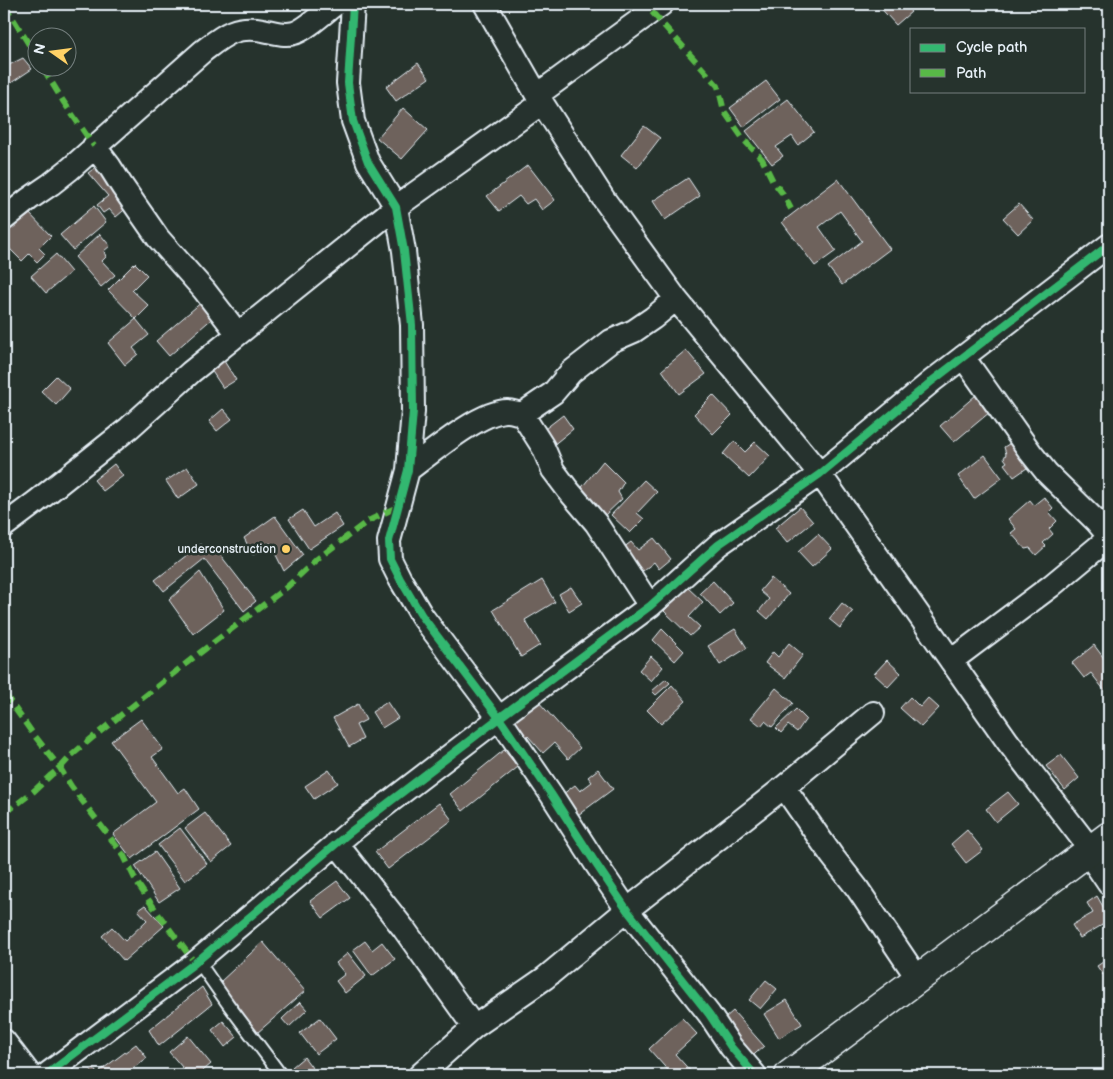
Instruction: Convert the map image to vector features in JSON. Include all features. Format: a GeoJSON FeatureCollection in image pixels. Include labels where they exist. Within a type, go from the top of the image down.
{"type":"FeatureCollection","features":[{"type":"Feature","properties":{"kind":"street"},"geometry":{"type":"LineString","coordinates":[[4,219],[29,198],[70,169],[203,51],[224,35],[241,29],[283,34],[296,33],[335,4]]}},
{"type":"Feature","properties":{"kind":"street"},"geometry":{"type":"LineString","coordinates":[[354,4],[348,83],[353,121],[368,162],[396,207],[404,251],[412,325],[413,411],[408,470],[389,541],[390,559],[422,616],[499,718],[627,910],[709,1014],[731,1048],[755,1075]]}},
{"type":"Feature","properties":{"kind":"street"},"geometry":{"type":"LineString","coordinates":[[485,4],[540,99],[603,198],[676,299],[820,474],[1008,742],[1096,846],[1109,884]]}},
{"type":"Feature","properties":{"kind":"street"},"geometry":{"type":"LineString","coordinates":[[4,526],[129,428],[192,372],[396,207],[540,99],[662,4]]}},
{"type":"Feature","properties":{"kind":"street"},"geometry":{"type":"LineString","coordinates":[[94,146],[158,238],[204,290],[238,334]]}},
{"type":"Feature","properties":{"kind":"street"},"geometry":{"type":"LineString","coordinates":[[46,1075],[198,961],[336,843],[499,718],[650,606],[718,545],[820,474],[963,357],[1109,245]]}},
{"type":"Feature","properties":{"kind":"street"},"geometry":{"type":"LineString","coordinates":[[408,470],[449,439],[487,416],[507,411],[522,414],[553,393],[571,372],[611,340],[634,331],[676,299]]}},
{"type":"Feature","properties":{"kind":"street"},"geometry":{"type":"LineString","coordinates":[[951,661],[1051,586],[1109,537],[1097,522],[1047,473],[1030,453],[963,357]]}},
{"type":"Feature","properties":{"kind":"street"},"geometry":{"type":"LineString","coordinates":[[522,414],[543,447],[553,470],[596,523],[650,606]]}},
{"type":"Feature","properties":{"kind":"street"},"geometry":{"type":"LineString","coordinates":[[420,1075],[474,1027],[545,978],[627,910],[784,787],[873,713]]}},
{"type":"Feature","properties":{"kind":"street"},"geometry":{"type":"LineString","coordinates":[[784,787],[832,856],[857,888],[918,979]]}},
{"type":"Feature","properties":{"kind":"street"},"geometry":{"type":"LineString","coordinates":[[336,843],[404,929],[474,1027]]}},
{"type":"Feature","properties":{"kind":"street"},"geometry":{"type":"LineString","coordinates":[[789,1075],[1096,846]]}},
{"type":"Feature","properties":{"kind":"street"},"geometry":{"type":"LineString","coordinates":[[4,1041],[30,1075]]}},
{"type":"Feature","properties":{"kind":"lane"},"geometry":{"type":"LineString","coordinates":[[198,961],[281,1075]]}},
{"type":"Feature","properties":{"kind":"building"},"geometry":{"type":"Polygon","coordinates":[[[770,4],[783,4],[774,10],[770,4]]]}},
{"type":"Feature","properties":{"kind":"building"},"geometry":{"type":"Polygon","coordinates":[[[877,4],[904,4],[911,12],[896,25],[877,4]]]}},
{"type":"Feature","properties":{"kind":"building"},"geometry":{"type":"Polygon","coordinates":[[[23,58],[28,64],[28,72],[5,87],[4,59],[9,65],[23,58]]]}},
{"type":"Feature","properties":{"kind":"building"},"geometry":{"type":"Polygon","coordinates":[[[418,63],[429,78],[396,101],[386,87],[418,63]]]}},
{"type":"Feature","properties":{"kind":"building"},"geometry":{"type":"Polygon","coordinates":[[[766,81],[780,99],[744,127],[730,108],[766,81]]]}},
{"type":"Feature","properties":{"kind":"building"},"geometry":{"type":"Polygon","coordinates":[[[788,99],[814,132],[798,145],[792,136],[776,147],[783,156],[772,164],[746,131],[788,99]]]}},
{"type":"Feature","properties":{"kind":"building"},"geometry":{"type":"Polygon","coordinates":[[[403,108],[428,130],[402,159],[377,138],[403,108]]]}},
{"type":"Feature","properties":{"kind":"building"},"geometry":{"type":"Polygon","coordinates":[[[644,126],[660,138],[637,168],[621,155],[644,126]]]}},
{"type":"Feature","properties":{"kind":"building"},"geometry":{"type":"Polygon","coordinates":[[[528,165],[555,200],[542,210],[534,199],[526,204],[519,196],[499,211],[487,196],[528,165]]]}},
{"type":"Feature","properties":{"kind":"building"},"geometry":{"type":"Polygon","coordinates":[[[97,166],[130,205],[116,217],[109,209],[103,213],[97,205],[108,196],[88,173],[97,166]]]}},
{"type":"Feature","properties":{"kind":"building"},"geometry":{"type":"Polygon","coordinates":[[[688,178],[700,196],[665,220],[653,201],[688,178]]]}},
{"type":"Feature","properties":{"kind":"building"},"geometry":{"type":"Polygon","coordinates":[[[838,179],[890,249],[842,285],[828,267],[862,241],[840,211],[819,227],[836,251],[815,266],[782,222],[838,179]]]}},
{"type":"Feature","properties":{"kind":"building"},"geometry":{"type":"Polygon","coordinates":[[[1019,204],[1033,220],[1018,234],[1003,218],[1019,204]]]}},
{"type":"Feature","properties":{"kind":"building"},"geometry":{"type":"Polygon","coordinates":[[[94,206],[106,222],[73,250],[60,235],[94,206]]]}},
{"type":"Feature","properties":{"kind":"building"},"geometry":{"type":"Polygon","coordinates":[[[27,211],[51,236],[39,248],[45,254],[37,262],[29,254],[22,261],[4,243],[4,234],[27,211]]]}},
{"type":"Feature","properties":{"kind":"building"},"geometry":{"type":"Polygon","coordinates":[[[100,234],[110,246],[104,251],[106,257],[102,261],[115,275],[101,287],[75,257],[100,234]]]}},
{"type":"Feature","properties":{"kind":"building"},"geometry":{"type":"Polygon","coordinates":[[[56,254],[71,272],[46,293],[31,276],[56,254]]]}},
{"type":"Feature","properties":{"kind":"building"},"geometry":{"type":"Polygon","coordinates":[[[135,263],[147,275],[132,290],[149,306],[136,319],[108,290],[135,263]]]}},
{"type":"Feature","properties":{"kind":"building"},"geometry":{"type":"Polygon","coordinates":[[[203,301],[215,316],[169,356],[156,341],[203,301]]]}},
{"type":"Feature","properties":{"kind":"building"},"geometry":{"type":"Polygon","coordinates":[[[136,319],[149,335],[133,348],[138,354],[125,365],[108,343],[136,319]]]}},
{"type":"Feature","properties":{"kind":"building"},"geometry":{"type":"Polygon","coordinates":[[[686,350],[706,374],[679,394],[662,370],[686,350]]]}},
{"type":"Feature","properties":{"kind":"building"},"geometry":{"type":"Polygon","coordinates":[[[224,361],[236,380],[223,388],[211,370],[224,361]]]}},
{"type":"Feature","properties":{"kind":"building"},"geometry":{"type":"Polygon","coordinates":[[[56,376],[70,389],[56,405],[41,391],[56,376]]]}},
{"type":"Feature","properties":{"kind":"building"},"geometry":{"type":"Polygon","coordinates":[[[713,395],[732,415],[713,434],[694,414],[713,395]]]}},
{"type":"Feature","properties":{"kind":"building"},"geometry":{"type":"Polygon","coordinates":[[[976,395],[990,412],[954,442],[940,426],[976,395]]]}},
{"type":"Feature","properties":{"kind":"building"},"geometry":{"type":"Polygon","coordinates":[[[223,409],[232,419],[217,431],[209,421],[223,409]]]}},
{"type":"Feature","properties":{"kind":"building"},"geometry":{"type":"Polygon","coordinates":[[[563,415],[573,429],[552,446],[541,432],[563,415]]]}},
{"type":"Feature","properties":{"kind":"building"},"geometry":{"type":"Polygon","coordinates":[[[1017,439],[1034,463],[1014,477],[1004,464],[1007,462],[1004,458],[1006,454],[1004,447],[1017,439]]]}},
{"type":"Feature","properties":{"kind":"building"},"geometry":{"type":"Polygon","coordinates":[[[734,441],[745,452],[755,442],[770,456],[749,478],[723,454],[734,441]]]}},
{"type":"Feature","properties":{"kind":"building"},"geometry":{"type":"Polygon","coordinates":[[[985,455],[1002,478],[974,499],[958,476],[985,455]]]}},
{"type":"Feature","properties":{"kind":"building"},"geometry":{"type":"Polygon","coordinates":[[[603,461],[624,482],[618,492],[622,499],[604,516],[579,491],[603,461]]]}},
{"type":"Feature","properties":{"kind":"building"},"geometry":{"type":"Polygon","coordinates":[[[114,464],[123,476],[103,491],[94,480],[114,464]]]}},
{"type":"Feature","properties":{"kind":"building"},"geometry":{"type":"Polygon","coordinates":[[[187,467],[199,484],[178,499],[166,481],[187,467]]]}},
{"type":"Feature","properties":{"kind":"building"},"geometry":{"type":"Polygon","coordinates":[[[644,480],[657,492],[637,513],[644,519],[630,533],[611,515],[644,480]]]}},
{"type":"Feature","properties":{"kind":"building"},"geometry":{"type":"Polygon","coordinates":[[[1044,497],[1053,508],[1049,512],[1057,521],[1049,529],[1053,534],[1043,543],[1046,546],[1036,555],[1030,548],[1025,549],[1011,533],[1016,529],[1008,519],[1030,500],[1034,505],[1044,497]]]}},
{"type":"Feature","properties":{"kind":"building"},"geometry":{"type":"Polygon","coordinates":[[[800,507],[813,522],[787,543],[775,528],[800,507]]]}},
{"type":"Feature","properties":{"kind":"building"},"geometry":{"type":"Polygon","coordinates":[[[303,510],[314,527],[335,513],[343,526],[309,549],[289,519],[303,510]]]}},
{"type":"Feature","properties":{"kind":"building","name":"underconstruction"},"geometry":{"type":"Polygon","coordinates":[[[275,516],[303,555],[284,571],[270,543],[253,555],[244,538],[275,516]]]}},
{"type":"Feature","properties":{"kind":"building"},"geometry":{"type":"Polygon","coordinates":[[[818,534],[832,549],[812,567],[798,552],[818,534]]]}},
{"type":"Feature","properties":{"kind":"building"},"geometry":{"type":"Polygon","coordinates":[[[654,538],[671,559],[659,569],[654,562],[643,571],[623,548],[631,542],[638,550],[654,538]]]}},
{"type":"Feature","properties":{"kind":"building"},"geometry":{"type":"Polygon","coordinates":[[[201,544],[209,554],[218,552],[256,601],[244,611],[204,559],[164,591],[155,580],[201,544]]]}},
{"type":"Feature","properties":{"kind":"building"},"geometry":{"type":"Polygon","coordinates":[[[200,572],[224,610],[193,634],[169,600],[200,572]]]}},
{"type":"Feature","properties":{"kind":"building"},"geometry":{"type":"Polygon","coordinates":[[[771,578],[789,594],[768,619],[759,611],[769,599],[760,591],[771,578]]]}},
{"type":"Feature","properties":{"kind":"building"},"geometry":{"type":"Polygon","coordinates":[[[542,580],[555,602],[525,620],[540,645],[521,657],[493,610],[542,580]]]}},
{"type":"Feature","properties":{"kind":"building"},"geometry":{"type":"Polygon","coordinates":[[[713,581],[733,603],[720,615],[700,593],[713,581]]]}},
{"type":"Feature","properties":{"kind":"building"},"geometry":{"type":"Polygon","coordinates":[[[571,587],[582,603],[569,611],[559,594],[571,587]]]}},
{"type":"Feature","properties":{"kind":"building"},"geometry":{"type":"Polygon","coordinates":[[[687,587],[703,602],[689,617],[700,627],[690,636],[664,611],[687,587]]]}},
{"type":"Feature","properties":{"kind":"building"},"geometry":{"type":"Polygon","coordinates":[[[842,603],[853,612],[840,628],[829,619],[842,603]]]}},
{"type":"Feature","properties":{"kind":"building"},"geometry":{"type":"Polygon","coordinates":[[[662,629],[684,651],[675,661],[653,640],[662,629]]]}},
{"type":"Feature","properties":{"kind":"building"},"geometry":{"type":"Polygon","coordinates":[[[735,629],[747,648],[720,665],[708,646],[735,629]]]}},
{"type":"Feature","properties":{"kind":"building"},"geometry":{"type":"Polygon","coordinates":[[[789,643],[803,655],[785,678],[765,663],[773,652],[778,657],[789,643]]]}},
{"type":"Feature","properties":{"kind":"building"},"geometry":{"type":"Polygon","coordinates":[[[1094,645],[1109,665],[1108,695],[1091,673],[1084,678],[1072,663],[1094,645]]]}},
{"type":"Feature","properties":{"kind":"building"},"geometry":{"type":"Polygon","coordinates":[[[651,656],[663,667],[651,681],[639,670],[651,656]]]}},
{"type":"Feature","properties":{"kind":"building"},"geometry":{"type":"Polygon","coordinates":[[[887,660],[901,673],[888,687],[874,674],[887,660]]]}},
{"type":"Feature","properties":{"kind":"building"},"geometry":{"type":"Polygon","coordinates":[[[666,679],[670,683],[656,695],[652,691],[666,679]]]}},
{"type":"Feature","properties":{"kind":"building"},"geometry":{"type":"Polygon","coordinates":[[[672,685],[686,701],[661,724],[647,710],[672,685]]]}},
{"type":"Feature","properties":{"kind":"building"},"geometry":{"type":"Polygon","coordinates":[[[776,688],[793,703],[772,727],[765,721],[761,726],[751,718],[776,688]]]}},
{"type":"Feature","properties":{"kind":"building"},"geometry":{"type":"Polygon","coordinates":[[[910,697],[920,707],[928,698],[939,708],[921,727],[900,708],[910,697]]]}},
{"type":"Feature","properties":{"kind":"building"},"geometry":{"type":"Polygon","coordinates":[[[537,700],[580,748],[568,759],[554,743],[543,753],[528,736],[524,742],[510,726],[537,700]]]}},
{"type":"Feature","properties":{"kind":"building"},"geometry":{"type":"Polygon","coordinates":[[[387,702],[398,718],[382,728],[372,712],[387,702]]]}},
{"type":"Feature","properties":{"kind":"building"},"geometry":{"type":"Polygon","coordinates":[[[358,704],[366,720],[356,725],[363,739],[349,747],[333,718],[358,704]]]}},
{"type":"Feature","properties":{"kind":"building"},"geometry":{"type":"Polygon","coordinates":[[[796,709],[806,719],[797,732],[788,725],[781,733],[776,728],[796,709]]]}},
{"type":"Feature","properties":{"kind":"building"},"geometry":{"type":"Polygon","coordinates":[[[141,719],[163,749],[152,757],[178,793],[185,788],[199,809],[132,859],[113,834],[156,802],[111,741],[141,719]]]}},
{"type":"Feature","properties":{"kind":"building"},"geometry":{"type":"Polygon","coordinates":[[[504,750],[518,767],[463,811],[450,794],[504,750]]]}},
{"type":"Feature","properties":{"kind":"building"},"geometry":{"type":"Polygon","coordinates":[[[1061,755],[1079,778],[1065,790],[1046,766],[1061,755]]]}},
{"type":"Feature","properties":{"kind":"building"},"geometry":{"type":"Polygon","coordinates":[[[598,769],[613,789],[578,815],[563,794],[575,785],[580,791],[592,782],[588,777],[598,769]]]}},
{"type":"Feature","properties":{"kind":"building"},"geometry":{"type":"Polygon","coordinates":[[[329,770],[338,783],[314,799],[305,786],[329,770]]]}},
{"type":"Feature","properties":{"kind":"building"},"geometry":{"type":"Polygon","coordinates":[[[1008,792],[1018,804],[996,822],[986,809],[1008,792]]]}},
{"type":"Feature","properties":{"kind":"building"},"geometry":{"type":"Polygon","coordinates":[[[439,803],[452,820],[388,869],[375,852],[439,803]]]}},
{"type":"Feature","properties":{"kind":"building"},"geometry":{"type":"Polygon","coordinates":[[[205,813],[231,846],[211,862],[185,828],[205,813]]]}},
{"type":"Feature","properties":{"kind":"building"},"geometry":{"type":"Polygon","coordinates":[[[180,828],[207,864],[185,881],[158,845],[180,828]]]}},
{"type":"Feature","properties":{"kind":"building"},"geometry":{"type":"Polygon","coordinates":[[[967,830],[983,850],[966,863],[951,844],[967,830]]]}},
{"type":"Feature","properties":{"kind":"building"},"geometry":{"type":"Polygon","coordinates":[[[155,852],[180,888],[159,902],[135,866],[155,852]]]}},
{"type":"Feature","properties":{"kind":"building"},"geometry":{"type":"Polygon","coordinates":[[[337,881],[350,898],[323,918],[310,901],[337,881]]]}},
{"type":"Feature","properties":{"kind":"building"},"geometry":{"type":"Polygon","coordinates":[[[1097,896],[1109,917],[1109,921],[1080,938],[1072,925],[1093,913],[1087,903],[1097,896]]]}},
{"type":"Feature","properties":{"kind":"building"},"geometry":{"type":"Polygon","coordinates":[[[145,905],[164,926],[124,961],[102,936],[112,927],[125,941],[147,920],[138,910],[145,905]]]}},
{"type":"Feature","properties":{"kind":"building"},"geometry":{"type":"Polygon","coordinates":[[[365,941],[372,950],[382,942],[395,959],[372,976],[353,950],[365,941]]]}},
{"type":"Feature","properties":{"kind":"building"},"geometry":{"type":"Polygon","coordinates":[[[263,942],[305,991],[257,1033],[220,982],[263,942]]]}},
{"type":"Feature","properties":{"kind":"building"},"geometry":{"type":"Polygon","coordinates":[[[348,953],[366,976],[345,993],[336,981],[345,974],[336,963],[348,953]]]}},
{"type":"Feature","properties":{"kind":"building"},"geometry":{"type":"Polygon","coordinates":[[[1109,958],[1109,971],[1103,975],[1097,966],[1109,958]]]}},
{"type":"Feature","properties":{"kind":"building"},"geometry":{"type":"Polygon","coordinates":[[[766,980],[777,989],[760,1009],[749,1000],[766,980]]]}},
{"type":"Feature","properties":{"kind":"building"},"geometry":{"type":"Polygon","coordinates":[[[202,987],[212,1004],[159,1046],[149,1030],[202,987]]]}},
{"type":"Feature","properties":{"kind":"building"},"geometry":{"type":"Polygon","coordinates":[[[787,1000],[802,1024],[779,1038],[764,1014],[787,1000]]]}},
{"type":"Feature","properties":{"kind":"building"},"geometry":{"type":"Polygon","coordinates":[[[300,1002],[307,1010],[289,1027],[282,1019],[300,1002]]]}},
{"type":"Feature","properties":{"kind":"building"},"geometry":{"type":"Polygon","coordinates":[[[733,1011],[764,1046],[748,1060],[717,1025],[733,1011]]]}},
{"type":"Feature","properties":{"kind":"building"},"geometry":{"type":"Polygon","coordinates":[[[320,1018],[336,1039],[316,1054],[300,1033],[320,1018]]]}},
{"type":"Feature","properties":{"kind":"building"},"geometry":{"type":"Polygon","coordinates":[[[682,1018],[697,1034],[675,1054],[694,1075],[672,1075],[649,1049],[682,1018]]]}},
{"type":"Feature","properties":{"kind":"building"},"geometry":{"type":"Polygon","coordinates":[[[223,1021],[237,1037],[225,1047],[212,1030],[223,1021]]]}},
{"type":"Feature","properties":{"kind":"building"},"geometry":{"type":"Polygon","coordinates":[[[188,1036],[211,1064],[198,1075],[189,1075],[169,1052],[188,1036]]]}},
{"type":"Feature","properties":{"kind":"building"},"geometry":{"type":"Polygon","coordinates":[[[136,1044],[147,1058],[124,1075],[103,1075],[100,1071],[136,1044]]]}},
{"type":"Feature","properties":{"kind":"building"},"geometry":{"type":"Polygon","coordinates":[[[304,1057],[316,1073],[313,1075],[298,1075],[292,1067],[304,1057]]]}},
{"type":"Feature","properties":{"kind":"building"},"geometry":{"type":"Polygon","coordinates":[[[94,1069],[98,1075],[86,1075],[94,1069]]]}},
{"type":"Feature","properties":{"kind":"building"},"geometry":{"type":"Polygon","coordinates":[[[320,1070],[324,1075],[314,1075],[320,1070]]]}},
{"type":"Feature","properties":{"kind":"marked path"},"geometry":{"type":"LineString","coordinates":[[4,4],[28,43]]}},
{"type":"Feature","properties":{"kind":"marked path"},"geometry":{"type":"LineString","coordinates":[[652,12],[718,86],[724,111],[744,140],[762,159],[773,181],[791,209]]}},
{"type":"Feature","properties":{"kind":"marked path"},"geometry":{"type":"LineString","coordinates":[[49,78],[94,146]]}},
{"type":"Feature","properties":{"kind":"marked path"},"geometry":{"type":"LineString","coordinates":[[4,814],[34,791],[92,738],[287,587],[317,559],[368,521],[397,507]]}},
{"type":"Feature","properties":{"kind":"marked path"},"geometry":{"type":"LineString","coordinates":[[4,693],[124,856],[137,883],[195,963]]}},
{"type":"Feature","properties":{"kind":"cycle path"},"geometry":{"type":"LineString","coordinates":[[353,4],[348,83],[353,121],[368,162],[396,207],[404,251],[412,325],[413,411],[408,470],[389,541],[390,559],[422,616],[499,718],[627,910],[709,1014],[731,1047],[755,1075]]}},
{"type":"Feature","properties":{"kind":"cycle path"},"geometry":{"type":"LineString","coordinates":[[46,1075],[195,963],[349,833],[650,606],[718,545],[820,474],[932,381],[1109,245]]}},
{"type":"Feature","properties":{"kind":"place","name":"underconstruction"},"geometry":{"type":"Point","coordinates":[286,549]}}]}
